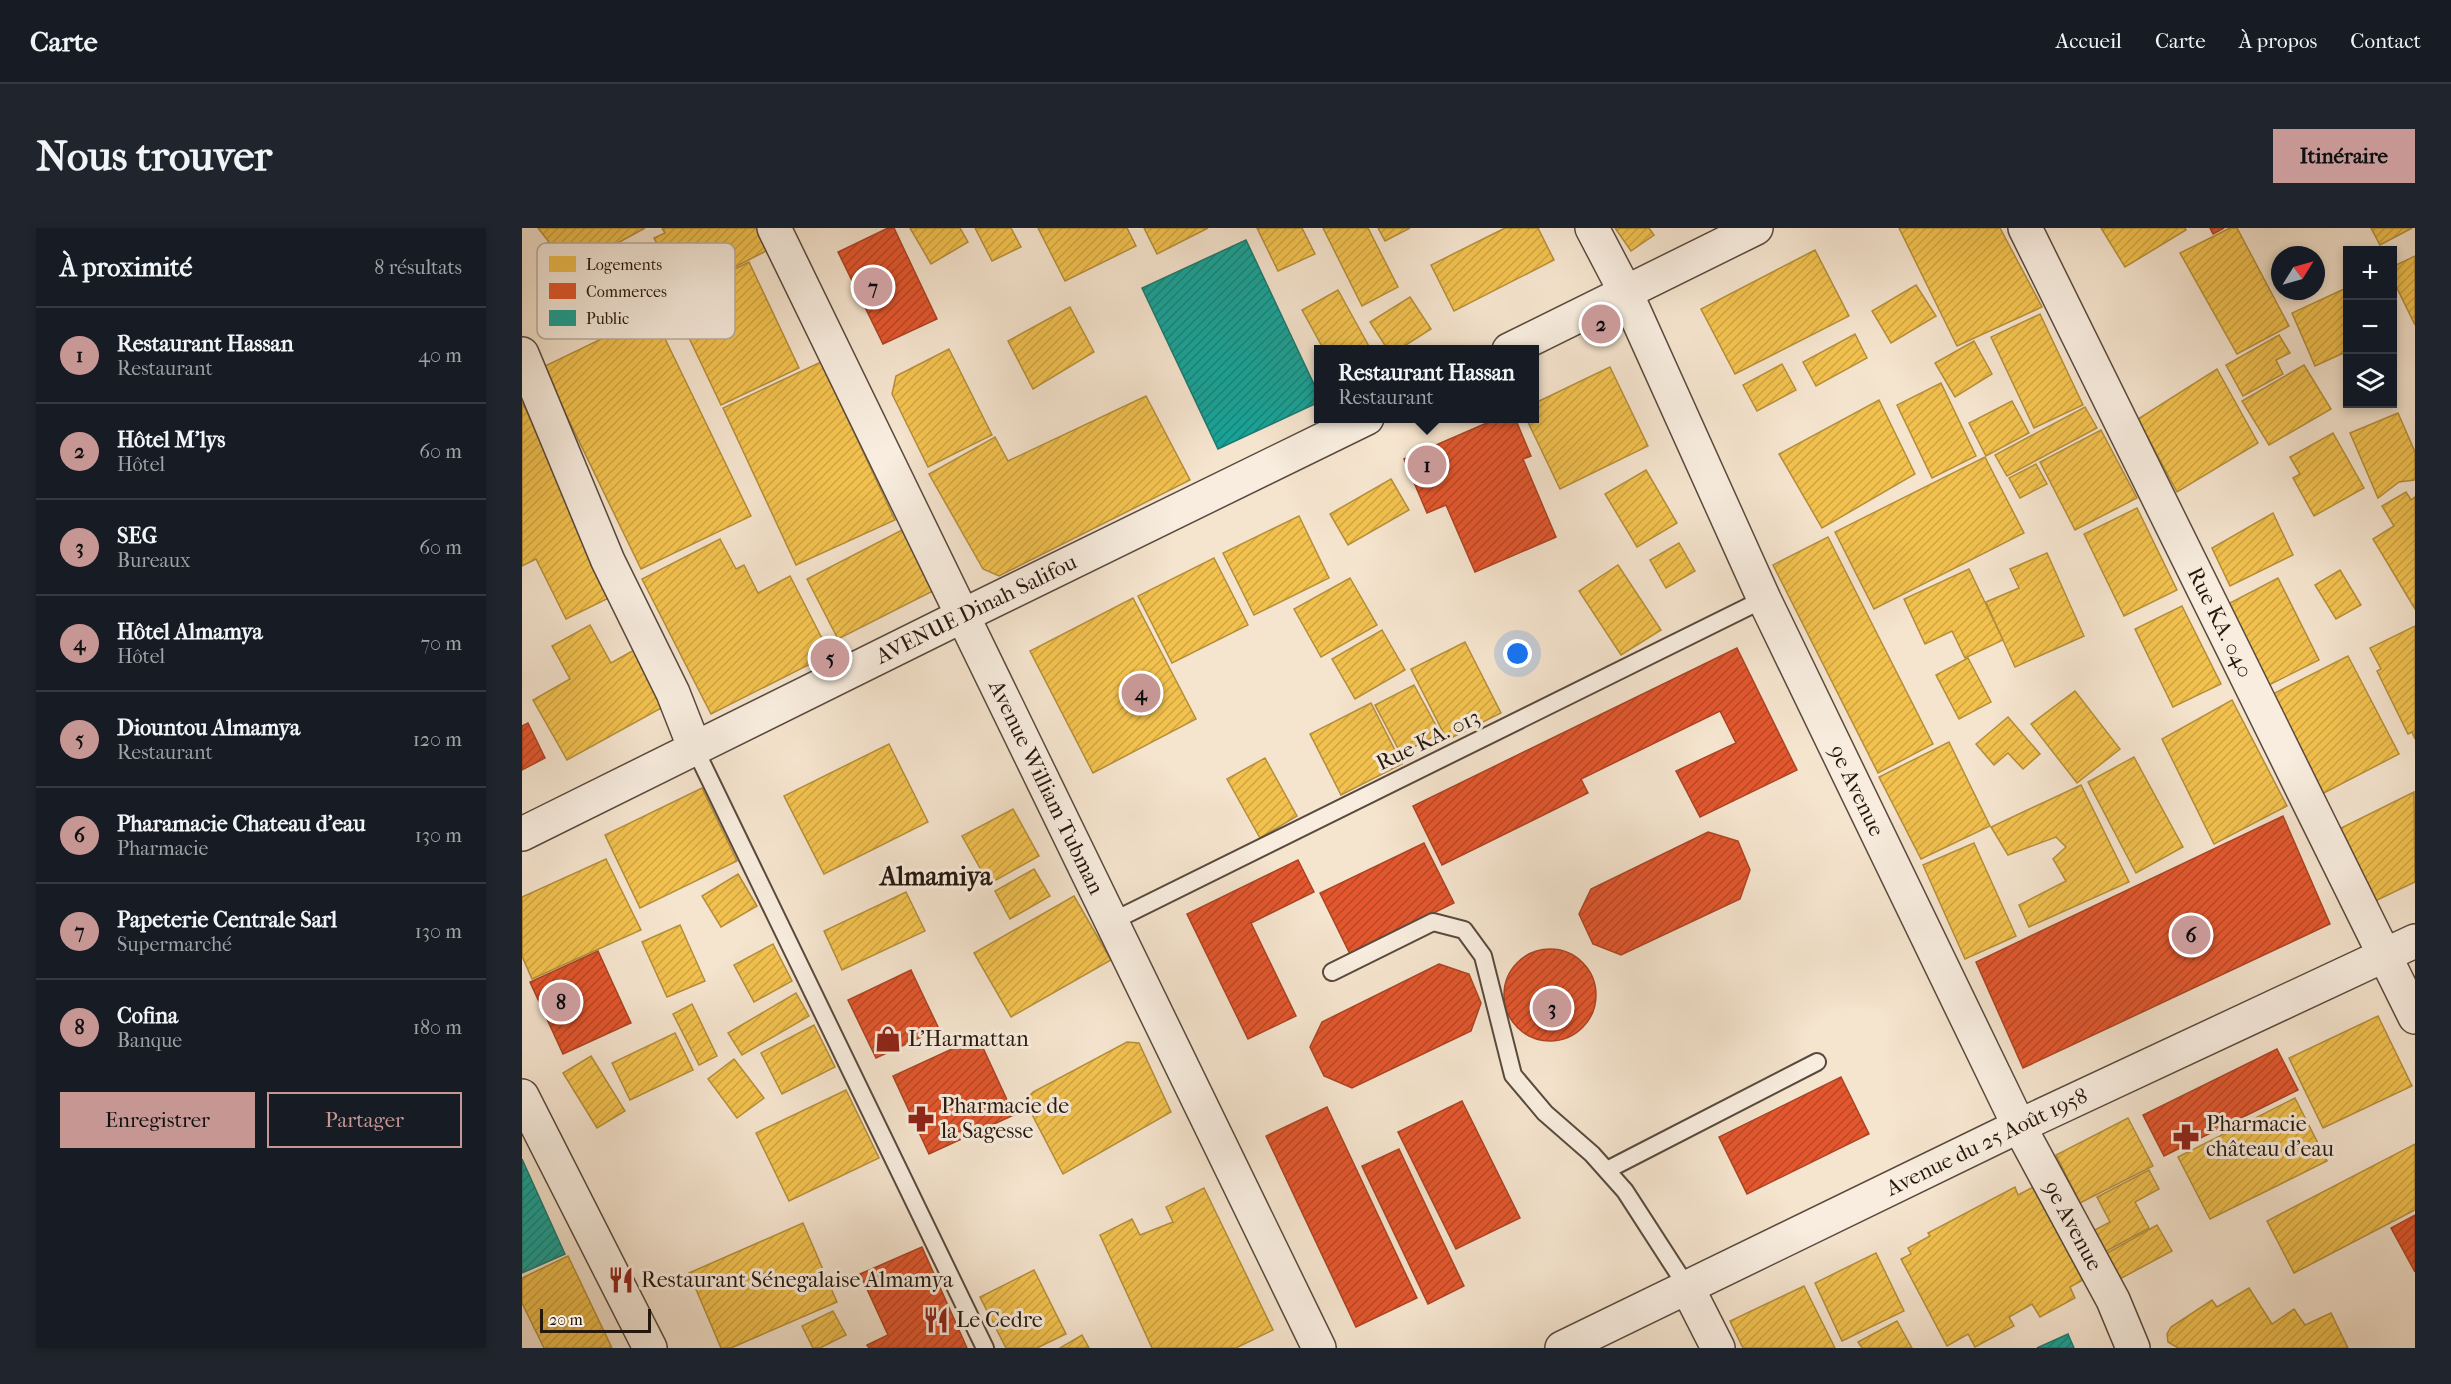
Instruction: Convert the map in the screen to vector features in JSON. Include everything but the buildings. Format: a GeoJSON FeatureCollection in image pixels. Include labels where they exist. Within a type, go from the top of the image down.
{"type":"FeatureCollection","features":[{"type":"Feature","properties":{"kind":"street","name":"Avenue William Tubman"},"geometry":{"type":"LineString","coordinates":[[774,228],[1319,1348]]}},
{"type":"Feature","properties":{"kind":"street","name":"9e Avenue"},"geometry":{"type":"LineString","coordinates":[[1593,228],[1626,293],[1764,599],[2019,1126],[2113,1300],[2133,1348]]}},
{"type":"Feature","properties":{"kind":"street"},"geometry":{"type":"LineString","coordinates":[[1519,345],[1756,228]]}},
{"type":"Feature","properties":{"kind":"street","name":"Rue KA. 040"},"geometry":{"type":"LineString","coordinates":[[2025,228],[2415,1017]]}},
{"type":"Feature","properties":{"kind":"street"},"geometry":{"type":"LineString","coordinates":[[522,354],[608,561],[674,693],[695,749]]}},
{"type":"Feature","properties":{"kind":"street","name":"AVENUE Dinah Salifou"},"geometry":{"type":"LineString","coordinates":[[522,834],[1357,423]]}},
{"type":"Feature","properties":{"kind":"street","name":"Avenue du 25 Août 1958"},"geometry":{"type":"LineString","coordinates":[[1562,1348],[2019,1126],[2415,941]]}},
{"type":"Feature","properties":{"kind":"street"},"geometry":{"type":"LineString","coordinates":[[522,1096],[650,1348]]}},
{"type":"Feature","properties":{"kind":"street"},"geometry":{"type":"LineString","coordinates":[[1687,1287],[1718,1348]]}},
{"type":"Feature","properties":{"kind":"lane","name":"Rue KA. 013"},"geometry":{"type":"LineString","coordinates":[[1111,922],[1764,599]]}},
{"type":"Feature","properties":{"kind":"lane"},"geometry":{"type":"LineString","coordinates":[[695,749],[986,1348]]}},
{"type":"Feature","properties":{"kind":"lane"},"geometry":{"type":"LineString","coordinates":[[1332,972],[1433,922],[1464,930],[1484,956],[1513,1075],[1545,1113],[1592,1154],[1625,1191],[1687,1287]]}},
{"type":"Feature","properties":{"kind":"lane"},"geometry":{"type":"LineString","coordinates":[[1607,1170],[1817,1062]]}},
{"type":"Feature","properties":{"kind":"place","name":"Papeterie Centrale Sarl"},"geometry":{"type":"Point","coordinates":[873,287]}},
{"type":"Feature","properties":{"kind":"place","name":"Hôtel M'lys"},"geometry":{"type":"Point","coordinates":[1601,324]}},
{"type":"Feature","properties":{"kind":"place","name":"Restaurant Hassan"},"geometry":{"type":"Point","coordinates":[1427,465]}},
{"type":"Feature","properties":{"kind":"place","name":"Diountou Almamya"},"geometry":{"type":"Point","coordinates":[830,658]}},
{"type":"Feature","properties":{"kind":"place","name":"Hôtel Almamya"},"geometry":{"type":"Point","coordinates":[1141,693]}},
{"type":"Feature","properties":{"kind":"place","name":"Pharamacie Chateau d'eau"},"geometry":{"type":"Point","coordinates":[2191,935]}},
{"type":"Feature","properties":{"kind":"place","name":"Cofina"},"geometry":{"type":"Point","coordinates":[561,1002]}},
{"type":"Feature","properties":{"kind":"place","name":"SEG"},"geometry":{"type":"Point","coordinates":[1552,1008]}},
{"type":"Feature","properties":{"kind":"place","name":"L'Harmattan"},"geometry":{"type":"Point","coordinates":[888,1039]}},
{"type":"Feature","properties":{"kind":"place","name":"Pharmacie de la Sagesse"},"geometry":{"type":"Point","coordinates":[921,1119]}},
{"type":"Feature","properties":{"kind":"place","name":"Pharmacie château d'eau"},"geometry":{"type":"Point","coordinates":[2186,1137]}},
{"type":"Feature","properties":{"kind":"place","name":"Restaurant Sénegalaise Almamya"},"geometry":{"type":"Point","coordinates":[621,1280]}},
{"type":"Feature","properties":{"kind":"place","name":"Le Cedre"},"geometry":{"type":"Point","coordinates":[936,1320]}},
{"type":"Feature","properties":{"kind":"district","name":"Almamiya"},"geometry":{"type":"Point","coordinates":[936,876]}}]}
